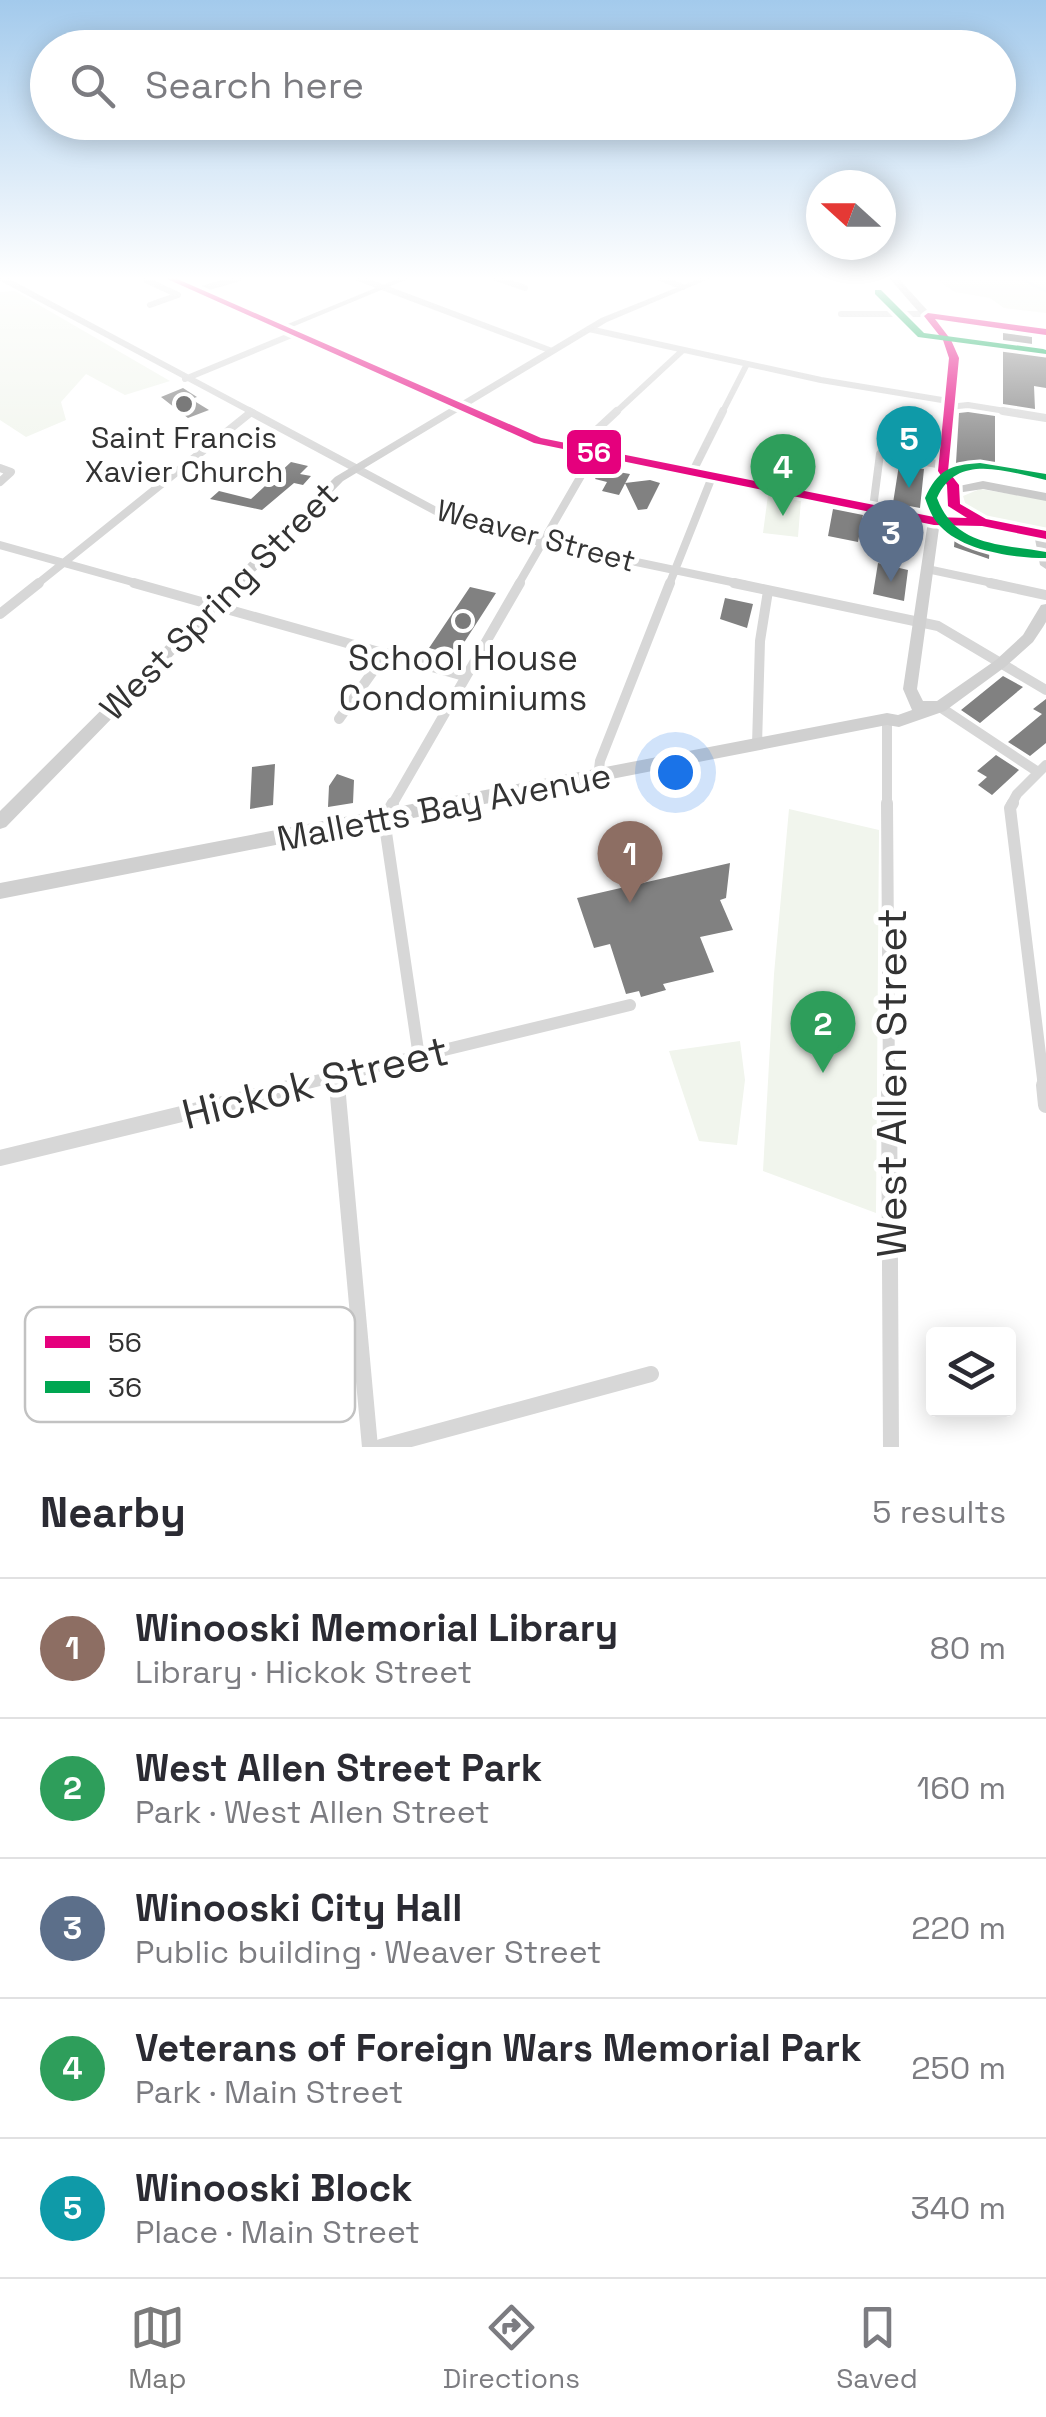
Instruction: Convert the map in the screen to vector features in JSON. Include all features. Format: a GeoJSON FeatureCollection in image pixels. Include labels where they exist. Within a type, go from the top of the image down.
{"type":"FeatureCollection","features":[{"type":"Feature","properties":{"kind":"main road"},"geometry":{"type":"LineString","coordinates":[[320,346],[460,409],[538,441],[574,451],[934,522],[982,522]]}},
{"type":"Feature","properties":{"kind":"main road"},"geometry":{"type":"LineString","coordinates":[[948,346],[953,352],[944,465],[953,496],[966,516],[1042,536]]}},
{"type":"Feature","properties":{"kind":"main road"},"geometry":{"type":"LineString","coordinates":[[944,465],[958,477],[983,485],[1046,497]]}},
{"type":"Feature","properties":{"kind":"main road"},"geometry":{"type":"LineString","coordinates":[[906,515],[934,514],[953,496],[983,485]]}},
{"type":"Feature","properties":{"kind":"street","name":"Weaver Street"},"geometry":{"type":"LineString","coordinates":[[124,346],[448,517],[676,572],[938,626],[1046,690]]}},
{"type":"Feature","properties":{"kind":"street"},"geometry":{"type":"LineString","coordinates":[[185,379],[257,346]]}},
{"type":"Feature","properties":{"kind":"street"},"geometry":{"type":"LineString","coordinates":[[535,346],[552,352]]}},
{"type":"Feature","properties":{"kind":"street","name":"West Spring Street"},"geometry":{"type":"LineString","coordinates":[[0,822],[330,487],[352,469],[460,409],[562,346]]}},
{"type":"Feature","properties":{"kind":"street"},"geometry":{"type":"LineString","coordinates":[[664,346],[1046,418]]}},
{"type":"Feature","properties":{"kind":"street"},"geometry":{"type":"LineString","coordinates":[[574,451],[683,350]]}},
{"type":"Feature","properties":{"kind":"street"},"geometry":{"type":"LineString","coordinates":[[692,473],[748,364]]}},
{"type":"Feature","properties":{"kind":"street"},"geometry":{"type":"LineString","coordinates":[[0,614],[250,413]]}},
{"type":"Feature","properties":{"kind":"street"},"geometry":{"type":"LineString","coordinates":[[873,508],[880,454],[944,465]]}},
{"type":"Feature","properties":{"kind":"street"},"geometry":{"type":"LineString","coordinates":[[419,1057],[384,819],[594,455]]}},
{"type":"Feature","properties":{"kind":"street"},"geometry":{"type":"LineString","coordinates":[[0,468],[11,472],[0,482]]}},
{"type":"Feature","properties":{"kind":"street"},"geometry":{"type":"LineString","coordinates":[[598,777],[600,760],[712,477]]}},
{"type":"Feature","properties":{"kind":"street"},"geometry":{"type":"LineString","coordinates":[[934,522],[910,689],[928,708],[1042,769],[1017,794],[1010,815],[1046,1105]]}},
{"type":"Feature","properties":{"kind":"street"},"geometry":{"type":"LineString","coordinates":[[1042,536],[1046,565]]}},
{"type":"Feature","properties":{"kind":"street"},"geometry":{"type":"LineString","coordinates":[[0,545],[464,676]]}},
{"type":"Feature","properties":{"kind":"street"},"geometry":{"type":"LineString","coordinates":[[927,568],[1046,595]]}},
{"type":"Feature","properties":{"kind":"street"},"geometry":{"type":"LineString","coordinates":[[757,745],[760,641],[768,590]]}},
{"type":"Feature","properties":{"kind":"street"},"geometry":{"type":"LineString","coordinates":[[928,708],[1031,636],[1046,608]]}},
{"type":"Feature","properties":{"kind":"street"},"geometry":{"type":"LineString","coordinates":[[339,719],[386,653]]}},
{"type":"Feature","properties":{"kind":"street","name":"Malletts Bay Avenue"},"geometry":{"type":"LineString","coordinates":[[0,891],[887,719],[899,721],[928,708]]}},
{"type":"Feature","properties":{"kind":"street","name":"West Allen Street"},"geometry":{"type":"LineString","coordinates":[[887,719],[891,1447]]}},
{"type":"Feature","properties":{"kind":"street","name":"Hickok Street"},"geometry":{"type":"LineString","coordinates":[[0,1158],[630,1005]]}},
{"type":"Feature","properties":{"kind":"street"},"geometry":{"type":"LineString","coordinates":[[336,1076],[370,1447]]}},
{"type":"Feature","properties":{"kind":"street"},"geometry":{"type":"LineString","coordinates":[[382,1447],[651,1374]]}},
{"type":"Feature","properties":{"kind":"shaded area"},"geometry":{"type":"Polygon","coordinates":[[[0,346],[109,346],[170,381],[125,395],[86,374],[61,402],[66,420],[26,437],[0,420],[0,346]]]}},
{"type":"Feature","properties":{"kind":"shaded area"},"geometry":{"type":"Polygon","coordinates":[[[980,489],[1046,500],[1046,531],[987,518],[967,509],[963,496],[980,489]]]}},
{"type":"Feature","properties":{"kind":"shaded area"},"geometry":{"type":"Polygon","coordinates":[[[768,495],[801,500],[798,537],[763,533],[768,495]]]}},
{"type":"Feature","properties":{"kind":"shaded area"},"geometry":{"type":"Polygon","coordinates":[[[789,809],[879,830],[876,1213],[763,1171],[774,974],[789,809]]]}},
{"type":"Feature","properties":{"kind":"shaded area"},"geometry":{"type":"Polygon","coordinates":[[[740,1041],[745,1080],[737,1145],[699,1141],[669,1051],[740,1041]]]}},
{"type":"Feature","properties":{"kind":"building"},"geometry":{"type":"Polygon","coordinates":[[[1003,346],[1032,346],[1032,354],[1046,356],[1046,388],[1034,386],[1035,409],[1003,404],[1003,346]]]}},
{"type":"Feature","properties":{"kind":"building","name":"Saint Francis Xavier Church"},"geometry":{"type":"Polygon","coordinates":[[[183,388],[197,397],[191,399],[209,410],[188,418],[161,397],[183,388]]]}},
{"type":"Feature","properties":{"kind":"building"},"geometry":{"type":"Polygon","coordinates":[[[959,413],[995,416],[995,470],[956,463],[959,413]]]}},
{"type":"Feature","properties":{"kind":"building"},"geometry":{"type":"Polygon","coordinates":[[[291,462],[308,466],[300,474],[311,476],[303,485],[294,483],[262,510],[210,499],[219,491],[251,499],[291,462]]]}},
{"type":"Feature","properties":{"kind":"building"},"geometry":{"type":"Polygon","coordinates":[[[899,465],[924,469],[920,508],[893,503],[899,465]]]}},
{"type":"Feature","properties":{"kind":"building"},"geometry":{"type":"Polygon","coordinates":[[[601,469],[630,474],[619,495],[602,491],[607,482],[595,479],[601,469]]]}},
{"type":"Feature","properties":{"kind":"building"},"geometry":{"type":"Polygon","coordinates":[[[625,483],[660,483],[647,509],[638,510],[625,483]]]}},
{"type":"Feature","properties":{"kind":"building"},"geometry":{"type":"Polygon","coordinates":[[[833,509],[863,515],[858,542],[828,536],[833,509]]]}},
{"type":"Feature","properties":{"kind":"building"},"geometry":{"type":"Polygon","coordinates":[[[955,534],[990,541],[989,559],[954,547],[955,534]]]}},
{"type":"Feature","properties":{"kind":"building"},"geometry":{"type":"Polygon","coordinates":[[[878,563],[908,570],[904,601],[873,594],[878,563]]]}},
{"type":"Feature","properties":{"kind":"building","name":"School House Condominiums"},"geometry":{"type":"Polygon","coordinates":[[[470,587],[496,593],[456,655],[429,648],[470,587]]]}},
{"type":"Feature","properties":{"kind":"building"},"geometry":{"type":"Polygon","coordinates":[[[725,598],[753,604],[747,628],[720,619],[725,598]]]}},
{"type":"Feature","properties":{"kind":"building"},"geometry":{"type":"Polygon","coordinates":[[[1003,676],[1023,687],[980,723],[961,710],[1003,676]]]}},
{"type":"Feature","properties":{"kind":"building"},"geometry":{"type":"Polygon","coordinates":[[[1046,699],[1046,743],[1030,756],[1008,742],[1042,714],[1033,709],[1046,699]]]}},
{"type":"Feature","properties":{"kind":"building"},"geometry":{"type":"Polygon","coordinates":[[[996,755],[1019,770],[992,795],[978,785],[987,777],[977,771],[996,755]]]}},
{"type":"Feature","properties":{"kind":"building"},"geometry":{"type":"Polygon","coordinates":[[[275,764],[273,805],[250,809],[252,767],[275,764]]]}},
{"type":"Feature","properties":{"kind":"building"},"geometry":{"type":"Polygon","coordinates":[[[337,774],[354,780],[353,803],[328,807],[329,786],[337,774]]]}},
{"type":"Feature","properties":{"kind":"building"},"geometry":{"type":"Polygon","coordinates":[[[730,863],[726,898],[720,900],[733,930],[700,937],[714,972],[663,984],[666,990],[641,997],[639,991],[626,994],[610,944],[594,948],[577,898],[730,863]]]}},
{"type":"Feature","properties":{"kind":"transit line","name":"56"},"geometry":{"type":"LineString","coordinates":[[322,346],[538,441],[934,521],[982,522],[1046,535]]}},
{"type":"Feature","properties":{"kind":"transit line","name":"56"},"geometry":{"type":"LineString","coordinates":[[949,346],[954,358],[943,471],[953,485],[954,506],[982,522]]}},
{"type":"Feature","properties":{"kind":"transit line","name":"36"},"geometry":{"type":"LineString","coordinates":[[997,346],[1043,352]]}},
{"type":"Feature","properties":{"kind":"transit line","name":"36"},"geometry":{"type":"LineString","coordinates":[[1043,555],[993,547],[960,536],[937,514],[931,498],[938,482],[963,467],[997,467],[1046,477]]}},
{"type":"Feature","properties":{"kind":"place","name":"Saint Francis Xavier Church"},"geometry":{"type":"Point","coordinates":[184,404]}},
{"type":"Feature","properties":{"kind":"place","name":"Winooski Block"},"geometry":{"type":"Point","coordinates":[909,488]}},
{"type":"Feature","properties":{"kind":"place","name":"Veterans of Foreign Wars Memorial Park"},"geometry":{"type":"Point","coordinates":[783,516]}},
{"type":"Feature","properties":{"kind":"place","name":"Winooski City Hall"},"geometry":{"type":"Point","coordinates":[891,582]}},
{"type":"Feature","properties":{"kind":"place","name":"School House Condominiums"},"geometry":{"type":"Point","coordinates":[463,621]}},
{"type":"Feature","properties":{"kind":"place","name":"Winooski Memorial Library"},"geometry":{"type":"Point","coordinates":[630,903]}},
{"type":"Feature","properties":{"kind":"place","name":"West Allen Street Park"},"geometry":{"type":"Point","coordinates":[823,1073]}}]}
